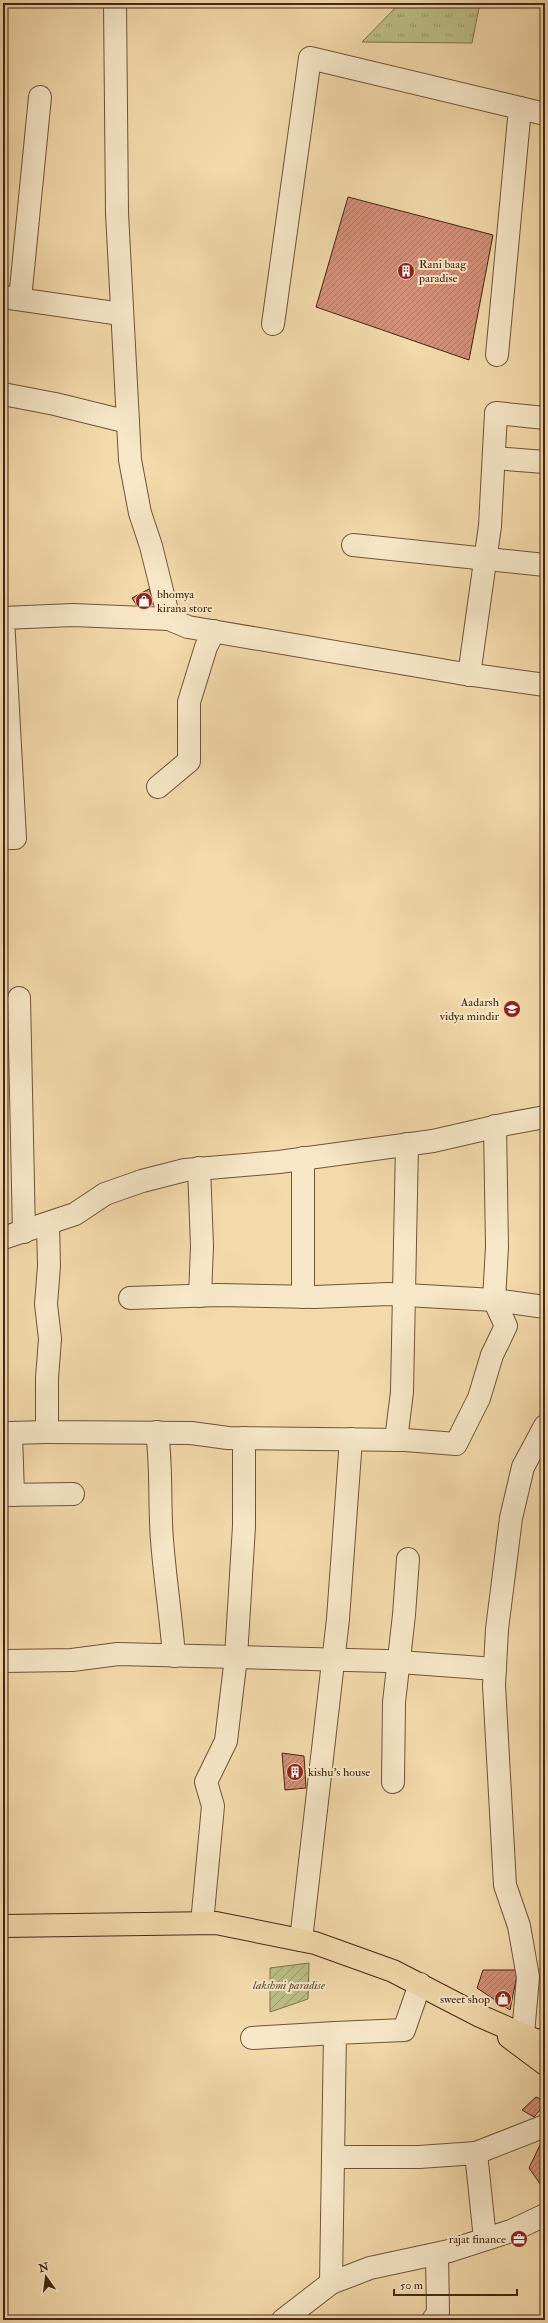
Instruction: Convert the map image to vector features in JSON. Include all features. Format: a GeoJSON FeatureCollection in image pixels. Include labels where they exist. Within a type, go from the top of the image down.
{"type":"FeatureCollection","features":[{"type":"Feature","properties":{"kind":"main road"},"geometry":{"type":"LineString","coordinates":[[3,1926],[216,1923],[316,1943],[394,1971],[480,2016],[535,2040],[545,2041]]}},
{"type":"Feature","properties":{"kind":"main road"},"geometry":{"type":"LineString","coordinates":[[480,2016],[545,2064]]}},
{"type":"Feature","properties":{"kind":"street"},"geometry":{"type":"LineString","coordinates":[[115,3],[117,213],[121,314],[130,460],[140,513],[151,546],[169,619]]}},
{"type":"Feature","properties":{"kind":"street"},"geometry":{"type":"LineString","coordinates":[[273,324],[310,58],[545,114]]}},
{"type":"Feature","properties":{"kind":"street"},"geometry":{"type":"LineString","coordinates":[[40,97],[12,298],[121,314]]}},
{"type":"Feature","properties":{"kind":"street"},"geometry":{"type":"LineString","coordinates":[[497,355],[520,108]]}},
{"type":"Feature","properties":{"kind":"street"},"geometry":{"type":"LineString","coordinates":[[3,394],[55,404],[128,422]]}},
{"type":"Feature","properties":{"kind":"street"},"geometry":{"type":"LineString","coordinates":[[469,675],[486,558],[496,413],[545,418]]}},
{"type":"Feature","properties":{"kind":"street"},"geometry":{"type":"LineString","coordinates":[[494,458],[545,462]]}},
{"type":"Feature","properties":{"kind":"street"},"geometry":{"type":"LineString","coordinates":[[353,545],[416,553],[486,558],[545,565]]}},
{"type":"Feature","properties":{"kind":"street"},"geometry":{"type":"LineString","coordinates":[[3,838],[15,838],[3,618],[73,615],[169,619],[188,627],[469,675],[545,685]]}},
{"type":"Feature","properties":{"kind":"street"},"geometry":{"type":"LineString","coordinates":[[158,787],[189,761],[189,702],[206,647],[214,631]]}},
{"type":"Feature","properties":{"kind":"street"},"geometry":{"type":"LineString","coordinates":[[19,998],[12,1075],[24,1232]]}},
{"type":"Feature","properties":{"kind":"street"},"geometry":{"type":"LineString","coordinates":[[3,1238],[75,1214],[105,1194],[127,1186],[185,1170],[303,1158],[433,1141],[495,1126],[545,1118]]}},
{"type":"Feature","properties":{"kind":"street"},"geometry":{"type":"LineString","coordinates":[[73,1494],[8,1495],[11,1433],[157,1432],[244,1438],[396,1440],[456,1444],[478,1398],[492,1355],[506,1326],[494,1300],[497,1246],[495,1126]]}},
{"type":"Feature","properties":{"kind":"street"},"geometry":{"type":"LineString","coordinates":[[396,1440],[402,1392],[407,1144]]}},
{"type":"Feature","properties":{"kind":"street"},"geometry":{"type":"LineString","coordinates":[[303,1158],[303,1297]]}},
{"type":"Feature","properties":{"kind":"street"},"geometry":{"type":"LineString","coordinates":[[198,1168],[202,1246],[200,1296]]}},
{"type":"Feature","properties":{"kind":"street"},"geometry":{"type":"LineString","coordinates":[[48,1224],[49,1266],[46,1304],[50,1339],[47,1378],[48,1432]]}},
{"type":"Feature","properties":{"kind":"street"},"geometry":{"type":"LineString","coordinates":[[130,1298],[200,1296],[303,1297],[388,1294],[494,1300],[545,1307]]}},
{"type":"Feature","properties":{"kind":"street"},"geometry":{"type":"LineString","coordinates":[[523,2034],[528,1977],[519,1926],[505,1885],[498,1792],[495,1669],[497,1629],[511,1518],[523,1467],[545,1426]]}},
{"type":"Feature","properties":{"kind":"street"},"geometry":{"type":"LineString","coordinates":[[157,1432],[160,1456],[159,1481],[162,1539],[174,1656]]}},
{"type":"Feature","properties":{"kind":"street"},"geometry":{"type":"LineString","coordinates":[[202,1923],[213,1806],[206,1782],[226,1742],[236,1657],[244,1526],[244,1438]]}},
{"type":"Feature","properties":{"kind":"street"},"geometry":{"type":"LineString","coordinates":[[301,1940],[333,1660],[351,1439]]}},
{"type":"Feature","properties":{"kind":"street"},"geometry":{"type":"LineString","coordinates":[[393,1782],[394,1702],[408,1559]]}},
{"type":"Feature","properties":{"kind":"street"},"geometry":{"type":"LineString","coordinates":[[3,1661],[72,1660],[118,1654],[399,1662],[495,1669]]}},
{"type":"Feature","properties":{"kind":"street"},"geometry":{"type":"LineString","coordinates":[[252,2038],[404,2030],[420,1984]]}},
{"type":"Feature","properties":{"kind":"street"},"geometry":{"type":"LineString","coordinates":[[331,2283],[335,2033]]}},
{"type":"Feature","properties":{"kind":"street"},"geometry":{"type":"LineString","coordinates":[[333,2157],[419,2157],[476,2153],[545,2126]]}},
{"type":"Feature","properties":{"kind":"street"},"geometry":{"type":"LineString","coordinates":[[476,2153],[485,2239]]}},
{"type":"Feature","properties":{"kind":"street"},"geometry":{"type":"LineString","coordinates":[[283,2320],[331,2283],[370,2268],[437,2254],[511,2231],[545,2214]]}},
{"type":"Feature","properties":{"kind":"street"},"geometry":{"type":"LineString","coordinates":[[433,2320],[438,2313],[437,2254]]}},
{"type":"Feature","properties":{"kind":"green space"},"geometry":{"type":"Polygon","coordinates":[[[400,3],[480,3],[472,43],[362,42],[400,3]]]}},
{"type":"Feature","properties":{"kind":"green space","name":"lakshmi paradise"},"geometry":{"type":"Polygon","coordinates":[[[309,1963],[308,1999],[270,2012],[270,1968],[309,1963]]]}},
{"type":"Feature","properties":{"kind":"building","name":"Rani baag paradise"},"geometry":{"type":"Polygon","coordinates":[[[348,197],[493,235],[469,360],[316,307],[348,197]]]}},
{"type":"Feature","properties":{"kind":"building","name":"bhomya kirana store"},"geometry":{"type":"Polygon","coordinates":[[[149,589],[155,603],[139,609],[132,598],[149,589]]]}},
{"type":"Feature","properties":{"kind":"building","name":"kishu's house"},"geometry":{"type":"Polygon","coordinates":[[[282,1753],[304,1756],[306,1788],[285,1790],[282,1753]]]}},
{"type":"Feature","properties":{"kind":"building","name":"sweet shop"},"geometry":{"type":"Polygon","coordinates":[[[483,1970],[518,1970],[510,2010],[477,1988],[483,1970]]]}},
{"type":"Feature","properties":{"kind":"building"},"geometry":{"type":"Polygon","coordinates":[[[536,2097],[545,2101],[545,2104],[534,2117],[522,2110],[536,2097]]]}},
{"type":"Feature","properties":{"kind":"building"},"geometry":{"type":"Polygon","coordinates":[[[545,2144],[545,2191],[529,2168],[540,2145],[545,2144]]]}},
{"type":"Feature","properties":{"kind":"place","name":"Rani baag paradise"},"geometry":{"type":"Point","coordinates":[406,271]}},
{"type":"Feature","properties":{"kind":"place","name":"bhomya kirana store"},"geometry":{"type":"Point","coordinates":[144,601]}},
{"type":"Feature","properties":{"kind":"place","name":"Aadarsh vidya mindir"},"geometry":{"type":"Point","coordinates":[512,1009]}},
{"type":"Feature","properties":{"kind":"place","name":"kishu's house"},"geometry":{"type":"Point","coordinates":[295,1772]}},
{"type":"Feature","properties":{"kind":"place","name":"sweet shop"},"geometry":{"type":"Point","coordinates":[503,1999]}},
{"type":"Feature","properties":{"kind":"place","name":"rajat finance"},"geometry":{"type":"Point","coordinates":[519,2239]}}]}
